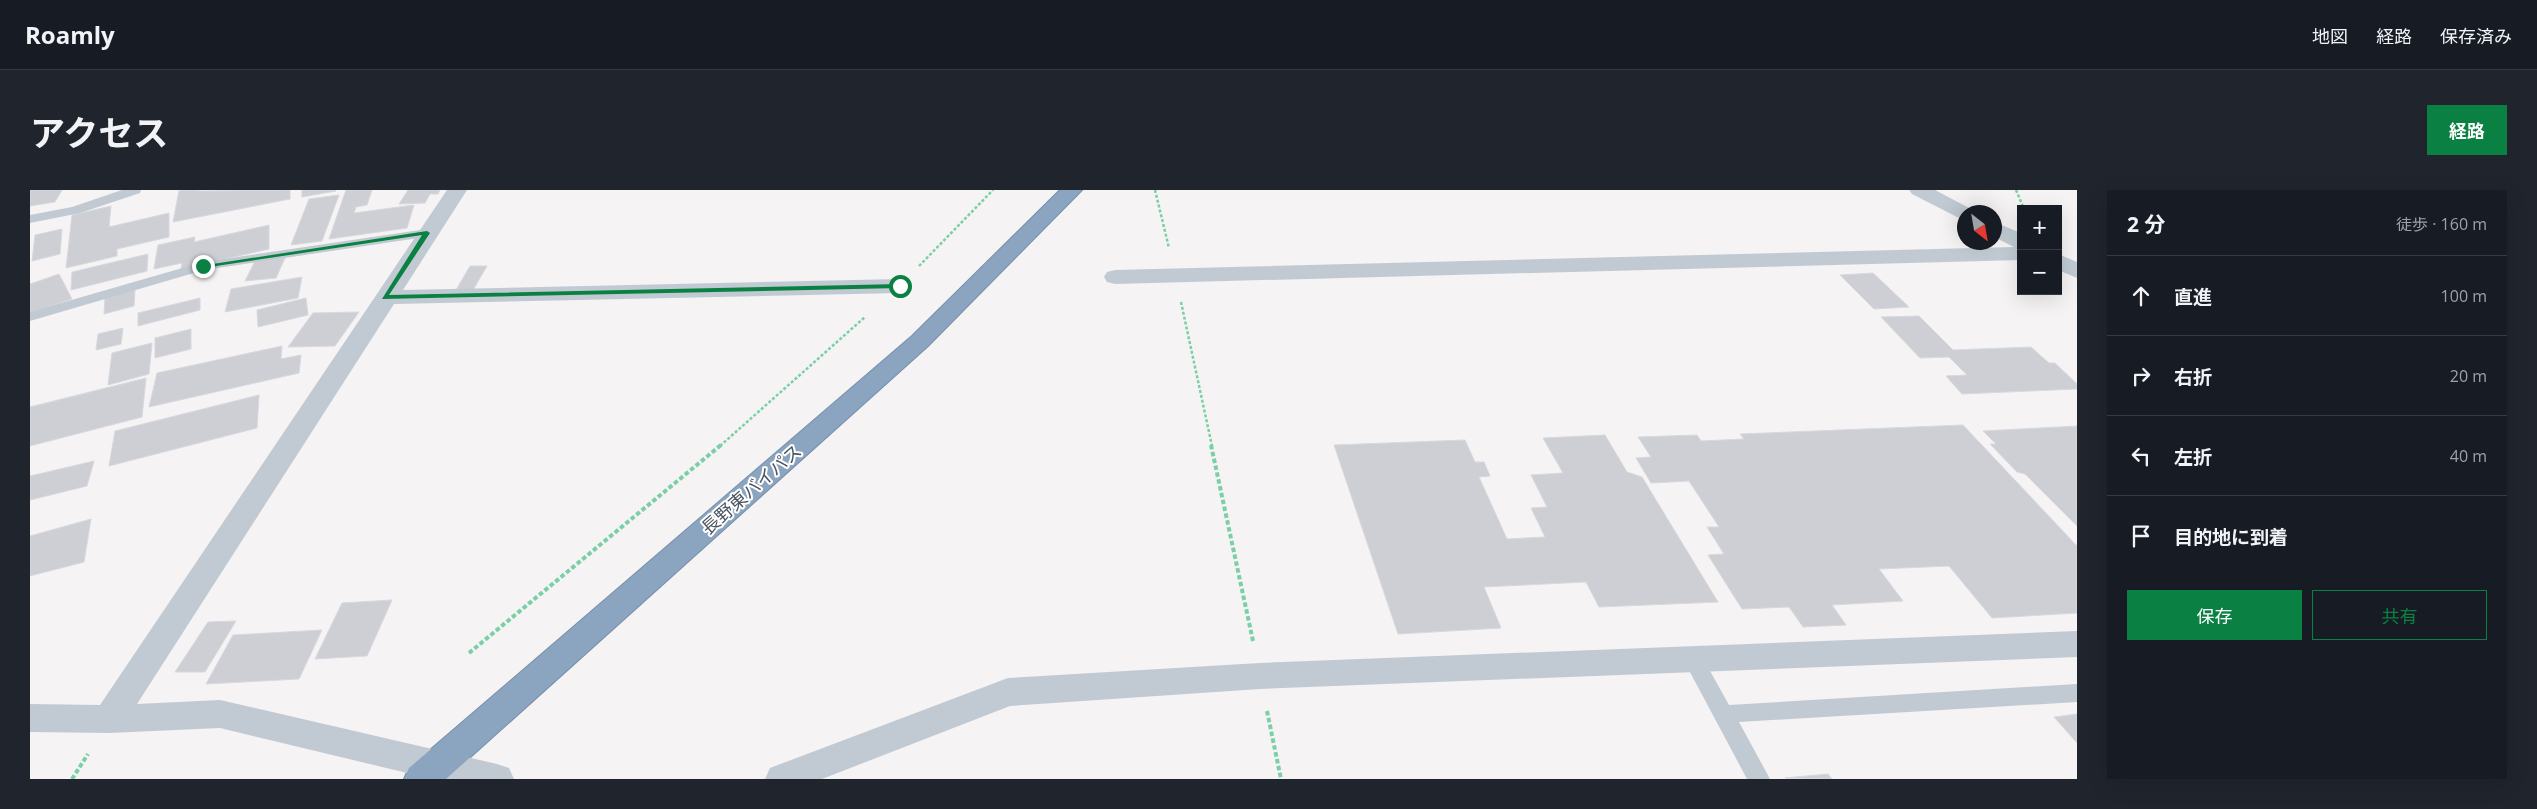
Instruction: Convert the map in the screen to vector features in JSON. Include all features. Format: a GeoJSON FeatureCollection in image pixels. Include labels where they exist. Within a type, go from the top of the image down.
{"type":"FeatureCollection","features":[{"type":"Feature","properties":{"kind":"highway","name":"長野東バイパス"},"geometry":{"type":"LineString","coordinates":[[429,773],[920,341],[1072,190]]}},
{"type":"Feature","properties":{"kind":"street"},"geometry":{"type":"LineString","coordinates":[[109,719],[457,190]]}},
{"type":"Feature","properties":{"kind":"street"},"geometry":{"type":"LineString","coordinates":[[1919,190],[1957,209]]}},
{"type":"Feature","properties":{"kind":"street"},"geometry":{"type":"LineString","coordinates":[[2002,232],[2017,240]]}},
{"type":"Feature","properties":{"kind":"street"},"geometry":{"type":"LineString","coordinates":[[1115,277],[2017,253]]}},
{"type":"Feature","properties":{"kind":"street"},"geometry":{"type":"LineString","coordinates":[[2062,263],[2077,271]]}},
{"type":"Feature","properties":{"kind":"street"},"geometry":{"type":"LineString","coordinates":[[385,297],[900,286]]}},
{"type":"Feature","properties":{"kind":"street"},"geometry":{"type":"LineString","coordinates":[[782,779],[1008,692],[1260,676],[2077,644]]}},
{"type":"Feature","properties":{"kind":"street"},"geometry":{"type":"LineString","coordinates":[[30,718],[109,719],[220,714],[429,773],[497,779]]}},
{"type":"Feature","properties":{"kind":"lane"},"geometry":{"type":"LineString","coordinates":[[30,219],[74,210],[135,190]]}},
{"type":"Feature","properties":{"kind":"lane"},"geometry":{"type":"LineString","coordinates":[[30,317],[71,303],[203,266],[427,233]]}},
{"type":"Feature","properties":{"kind":"lane"},"geometry":{"type":"LineString","coordinates":[[1693,659],[1759,779]]}},
{"type":"Feature","properties":{"kind":"lane"},"geometry":{"type":"LineString","coordinates":[[1723,714],[2077,693]]}},
{"type":"Feature","properties":{"kind":"path"},"geometry":{"type":"LineString","coordinates":[[470,653],[723,443],[900,286],[993,190]]}},
{"type":"Feature","properties":{"kind":"path"},"geometry":{"type":"LineString","coordinates":[[1155,190],[1175,275],[1281,779]]}},
{"type":"Feature","properties":{"kind":"path"},"geometry":{"type":"LineString","coordinates":[[2016,190],[2022,205]]}},
{"type":"Feature","properties":{"kind":"building"},"geometry":{"type":"Polygon","coordinates":[[[30,190],[62,190],[55,202],[30,206],[30,190]]]}},
{"type":"Feature","properties":{"kind":"building"},"geometry":{"type":"Polygon","coordinates":[[[290,190],[290,199],[173,222],[179,191],[290,190]]]}},
{"type":"Feature","properties":{"kind":"building"},"geometry":{"type":"Polygon","coordinates":[[[302,190],[336,190],[336,191],[302,197],[302,190]]]}},
{"type":"Feature","properties":{"kind":"building"},"geometry":{"type":"Polygon","coordinates":[[[346,190],[372,190],[367,205],[356,207],[354,213],[414,205],[407,228],[329,239],[346,190]]]}},
{"type":"Feature","properties":{"kind":"building"},"geometry":{"type":"Polygon","coordinates":[[[408,190],[440,190],[438,194],[430,194],[425,203],[399,204],[408,190]]]}},
{"type":"Feature","properties":{"kind":"building"},"geometry":{"type":"Polygon","coordinates":[[[339,195],[322,241],[291,245],[309,199],[339,195]]]}},
{"type":"Feature","properties":{"kind":"building"},"geometry":{"type":"Polygon","coordinates":[[[111,206],[109,227],[169,213],[169,237],[117,249],[117,256],[66,268],[72,215],[111,206]]]}},
{"type":"Feature","properties":{"kind":"building"},"geometry":{"type":"Polygon","coordinates":[[[269,225],[269,249],[181,269],[182,263],[154,269],[158,245],[195,237],[194,242],[269,225]]]}},
{"type":"Feature","properties":{"kind":"building"},"geometry":{"type":"Polygon","coordinates":[[[62,229],[60,254],[32,261],[35,235],[62,229]]]}},
{"type":"Feature","properties":{"kind":"building"},"geometry":{"type":"Polygon","coordinates":[[[148,254],[147,271],[71,290],[72,272],[148,254]]]}},
{"type":"Feature","properties":{"kind":"building"},"geometry":{"type":"Polygon","coordinates":[[[285,258],[276,278],[245,281],[255,261],[285,258]]]}},
{"type":"Feature","properties":{"kind":"building"},"geometry":{"type":"Polygon","coordinates":[[[470,266],[487,266],[473,290],[456,290],[470,266]]]}},
{"type":"Feature","properties":{"kind":"building"},"geometry":{"type":"Polygon","coordinates":[[[1873,273],[1909,307],[1874,309],[1840,275],[1873,273]]]}},
{"type":"Feature","properties":{"kind":"building"},"geometry":{"type":"Polygon","coordinates":[[[59,274],[72,299],[30,313],[30,284],[59,274]]]}},
{"type":"Feature","properties":{"kind":"building"},"geometry":{"type":"Polygon","coordinates":[[[302,277],[298,298],[225,312],[231,289],[302,277]]]}},
{"type":"Feature","properties":{"kind":"building"},"geometry":{"type":"Polygon","coordinates":[[[135,289],[134,306],[104,314],[105,297],[135,289]]]}},
{"type":"Feature","properties":{"kind":"building"},"geometry":{"type":"Polygon","coordinates":[[[200,298],[200,310],[138,326],[138,313],[200,298]]]}},
{"type":"Feature","properties":{"kind":"building"},"geometry":{"type":"Polygon","coordinates":[[[306,298],[308,315],[258,327],[257,310],[306,298]]]}},
{"type":"Feature","properties":{"kind":"building"},"geometry":{"type":"Polygon","coordinates":[[[359,312],[335,346],[288,347],[313,313],[359,312]]]}},
{"type":"Feature","properties":{"kind":"building"},"geometry":{"type":"Polygon","coordinates":[[[1919,316],[1953,350],[2031,347],[2049,363],[2055,363],[2077,384],[2077,389],[1962,394],[1946,376],[1967,375],[1949,357],[1920,358],[1881,317],[1919,316]]]}},
{"type":"Feature","properties":{"kind":"building"},"geometry":{"type":"Polygon","coordinates":[[[123,328],[121,344],[96,350],[98,334],[123,328]]]}},
{"type":"Feature","properties":{"kind":"building"},"geometry":{"type":"Polygon","coordinates":[[[191,329],[191,349],[155,358],[155,338],[191,329]]]}},
{"type":"Feature","properties":{"kind":"building"},"geometry":{"type":"Polygon","coordinates":[[[152,343],[149,374],[108,385],[112,353],[152,343]]]}},
{"type":"Feature","properties":{"kind":"building"},"geometry":{"type":"Polygon","coordinates":[[[282,346],[281,359],[301,355],[299,373],[149,407],[157,373],[282,346]]]}},
{"type":"Feature","properties":{"kind":"building"},"geometry":{"type":"Polygon","coordinates":[[[146,378],[142,417],[30,446],[30,407],[146,378]]]}},
{"type":"Feature","properties":{"kind":"building"},"geometry":{"type":"Polygon","coordinates":[[[259,395],[257,428],[109,466],[115,431],[259,395]]]}},
{"type":"Feature","properties":{"kind":"building"},"geometry":{"type":"Polygon","coordinates":[[[1963,425],[2077,546],[2077,613],[1992,618],[1949,566],[1879,569],[1903,601],[1832,605],[1846,625],[1803,627],[1789,607],[1742,609],[1708,555],[1724,554],[1707,527],[1719,527],[1689,481],[1651,483],[1636,458],[1651,457],[1638,437],[1697,435],[1701,441],[1744,439],[1740,434],[1963,425]]]}},
{"type":"Feature","properties":{"kind":"building"},"geometry":{"type":"Polygon","coordinates":[[[2077,426],[2077,526],[2025,474],[2017,472],[1990,444],[1996,444],[1983,431],[2077,426]]]}},
{"type":"Feature","properties":{"kind":"building"},"geometry":{"type":"Polygon","coordinates":[[[1605,435],[1627,472],[1642,477],[1718,602],[1599,607],[1586,582],[1484,587],[1501,628],[1398,634],[1334,445],[1465,440],[1475,462],[1484,462],[1490,476],[1479,477],[1507,539],[1545,537],[1531,508],[1547,507],[1531,475],[1563,473],[1543,438],[1605,435]]]}},
{"type":"Feature","properties":{"kind":"building"},"geometry":{"type":"Polygon","coordinates":[[[94,461],[87,486],[30,500],[30,476],[94,461]]]}},
{"type":"Feature","properties":{"kind":"building"},"geometry":{"type":"Polygon","coordinates":[[[91,519],[84,562],[30,576],[30,536],[91,519]]]}},
{"type":"Feature","properties":{"kind":"building"},"geometry":{"type":"Polygon","coordinates":[[[392,600],[367,656],[315,659],[342,603],[392,600]]]}},
{"type":"Feature","properties":{"kind":"building"},"geometry":{"type":"Polygon","coordinates":[[[236,621],[205,672],[175,672],[208,622],[236,621]]]}},
{"type":"Feature","properties":{"kind":"building"},"geometry":{"type":"Polygon","coordinates":[[[322,630],[299,679],[206,684],[233,635],[322,630]]]}},
{"type":"Feature","properties":{"kind":"building"},"geometry":{"type":"Polygon","coordinates":[[[2077,714],[2077,743],[2054,717],[2077,714]]]}},
{"type":"Feature","properties":{"kind":"building"},"geometry":{"type":"Polygon","coordinates":[[[1828,774],[1832,779],[1785,778],[1828,774]]]}},
{"type":"Feature","properties":{"kind":"route"},"geometry":{"type":"LineString","coordinates":[[203,266],[427,233],[385,297],[900,286]]}}]}
